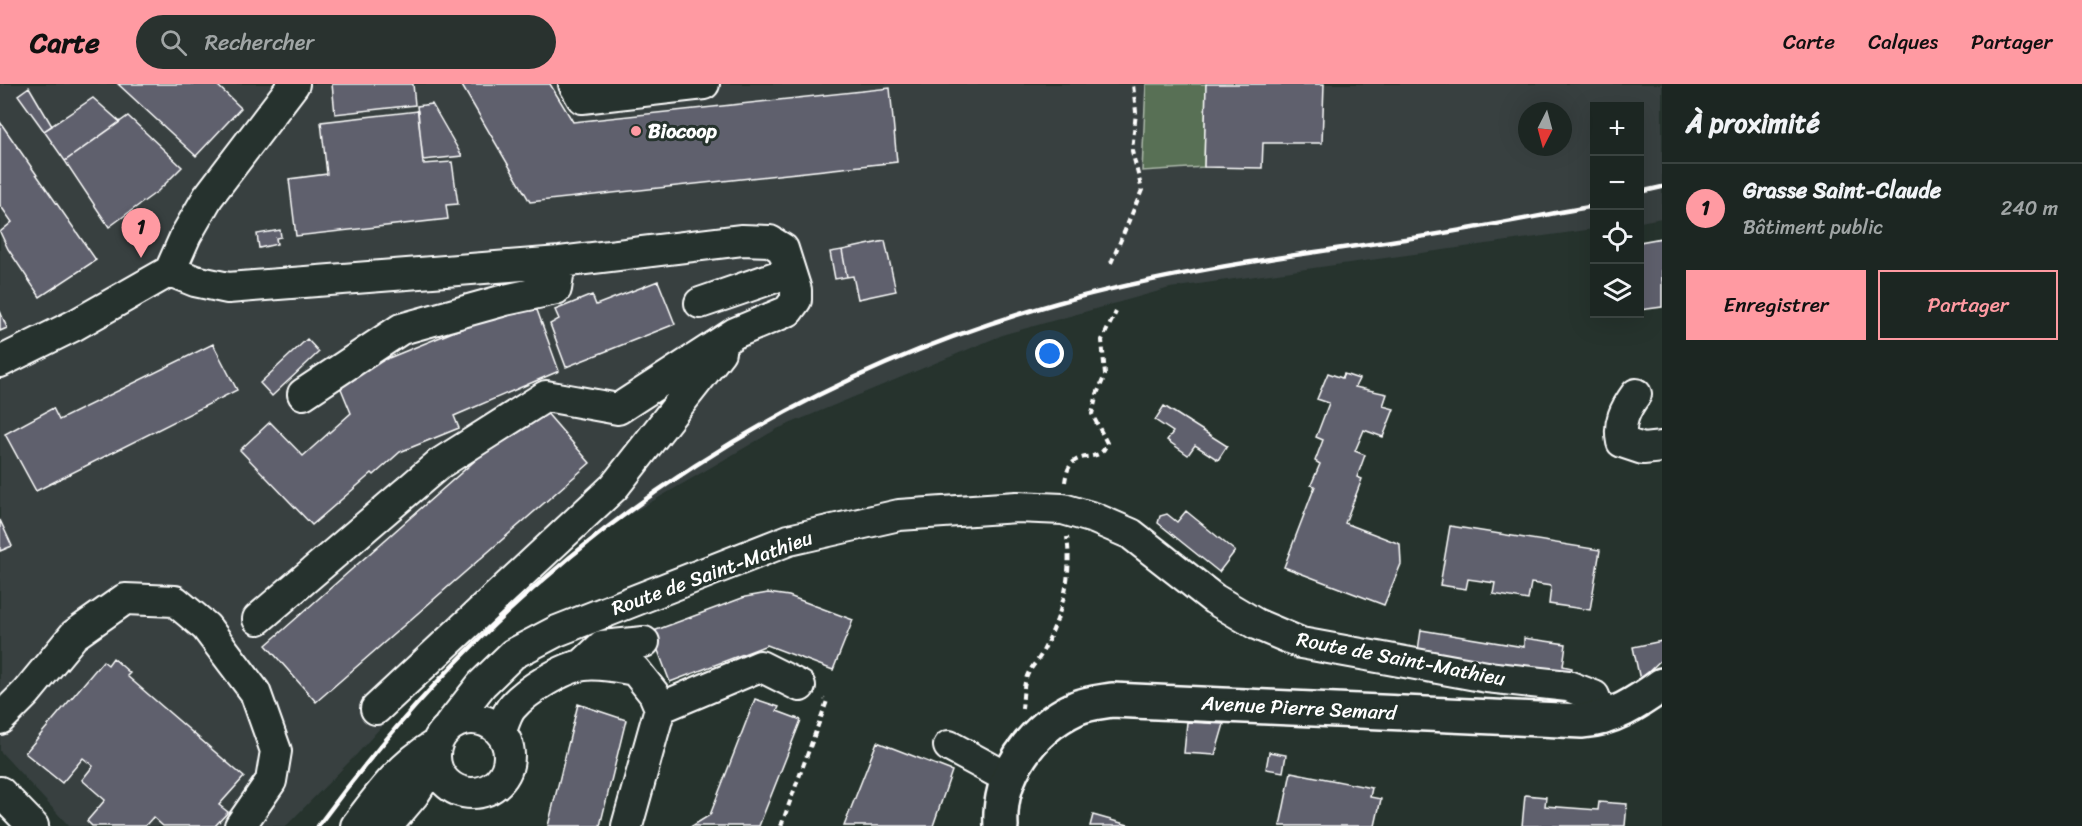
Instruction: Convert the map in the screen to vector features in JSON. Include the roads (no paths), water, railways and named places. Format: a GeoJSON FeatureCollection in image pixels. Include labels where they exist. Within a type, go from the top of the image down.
{"type":"FeatureCollection","features":[{"type":"Feature","properties":{"kind":"main road","name":"Avenue Pierre Semard"},"geometry":{"type":"LineString","coordinates":[[1001,826],[1002,801],[1008,778],[1030,743],[1050,722],[1078,707],[1112,700],[1541,720],[1603,719],[1626,709],[1662,685]]}},
{"type":"Feature","properties":{"kind":"street"},"geometry":{"type":"LineString","coordinates":[[0,362],[75,325],[170,271],[186,235],[208,197],[294,84]]}},
{"type":"Feature","properties":{"kind":"street"},"geometry":{"type":"LineString","coordinates":[[574,84],[582,98],[704,84]]}},
{"type":"Feature","properties":{"kind":"street"},"geometry":{"type":"LineString","coordinates":[[170,271],[195,281],[228,288],[560,262],[741,240],[770,241],[783,249],[796,290],[796,300],[788,311],[735,333],[618,409],[546,396],[439,464],[258,619]]}},
{"type":"Feature","properties":{"kind":"street"},"geometry":{"type":"LineString","coordinates":[[303,394],[401,328],[556,289],[560,262]]}},
{"type":"Feature","properties":{"kind":"street"},"geometry":{"type":"LineString","coordinates":[[700,303],[790,272]]}},
{"type":"Feature","properties":{"kind":"street"},"geometry":{"type":"LineString","coordinates":[[376,709],[614,487],[735,333]]}},
{"type":"Feature","properties":{"kind":"street"},"geometry":{"type":"LineString","coordinates":[[1636,394],[1626,408],[1620,430],[1622,442],[1630,447],[1643,449],[1662,447]]}},
{"type":"Feature","properties":{"kind":"street","name":"Route de Saint-Mathieu"},"geometry":{"type":"LineString","coordinates":[[356,826],[396,774],[417,756],[440,744],[482,684],[513,654],[557,631],[789,540],[899,515],[1017,507],[1063,509],[1094,518],[1131,534],[1214,599],[1256,624],[1301,643],[1487,677],[1568,686],[1594,696],[1603,719]]}},
{"type":"Feature","properties":{"kind":"street"},"geometry":{"type":"LineString","coordinates":[[0,719],[26,693],[74,635],[125,599],[175,601],[206,627],[255,692],[276,751],[271,781],[240,826]]}},
{"type":"Feature","properties":{"kind":"street"},"geometry":{"type":"LineString","coordinates":[[501,731],[511,707],[531,690],[582,665],[602,646],[644,642]]}},
{"type":"Feature","properties":{"kind":"street"},"geometry":{"type":"LineString","coordinates":[[582,665],[605,664],[635,670],[654,694],[660,708],[627,826]]}},
{"type":"Feature","properties":{"kind":"street"},"geometry":{"type":"LineString","coordinates":[[660,708],[760,666],[800,686]]}},
{"type":"Feature","properties":{"kind":"street"},"geometry":{"type":"LineString","coordinates":[[387,826],[414,794],[440,744],[459,720],[472,718],[488,722],[501,731],[508,743],[510,756],[506,773],[497,784],[486,791],[473,794],[456,790],[442,778],[440,744]]}},
{"type":"Feature","properties":{"kind":"street"},"geometry":{"type":"LineString","coordinates":[[949,746],[1008,778]]}},
{"type":"Feature","properties":{"kind":"street"},"geometry":{"type":"LineString","coordinates":[[0,792],[33,826]]}},
{"type":"Feature","properties":{"kind":"railway"},"geometry":{"type":"LineString","coordinates":[[1644,191],[1662,187]]}},
{"type":"Feature","properties":{"kind":"railway"},"geometry":{"type":"LineString","coordinates":[[318,826],[391,733],[470,648],[554,571],[643,501],[738,439],[838,385],[945,340],[1057,303],[1100,292],[1230,265],[1453,232],[1590,207]]}},
{"type":"Feature","properties":{"kind":"place","name":"Biocoop"},"geometry":{"type":"Point","coordinates":[636,131]}},
{"type":"Feature","properties":{"kind":"place","name":"Grasse Saint-Claude"},"geometry":{"type":"Point","coordinates":[141,258]}}]}
